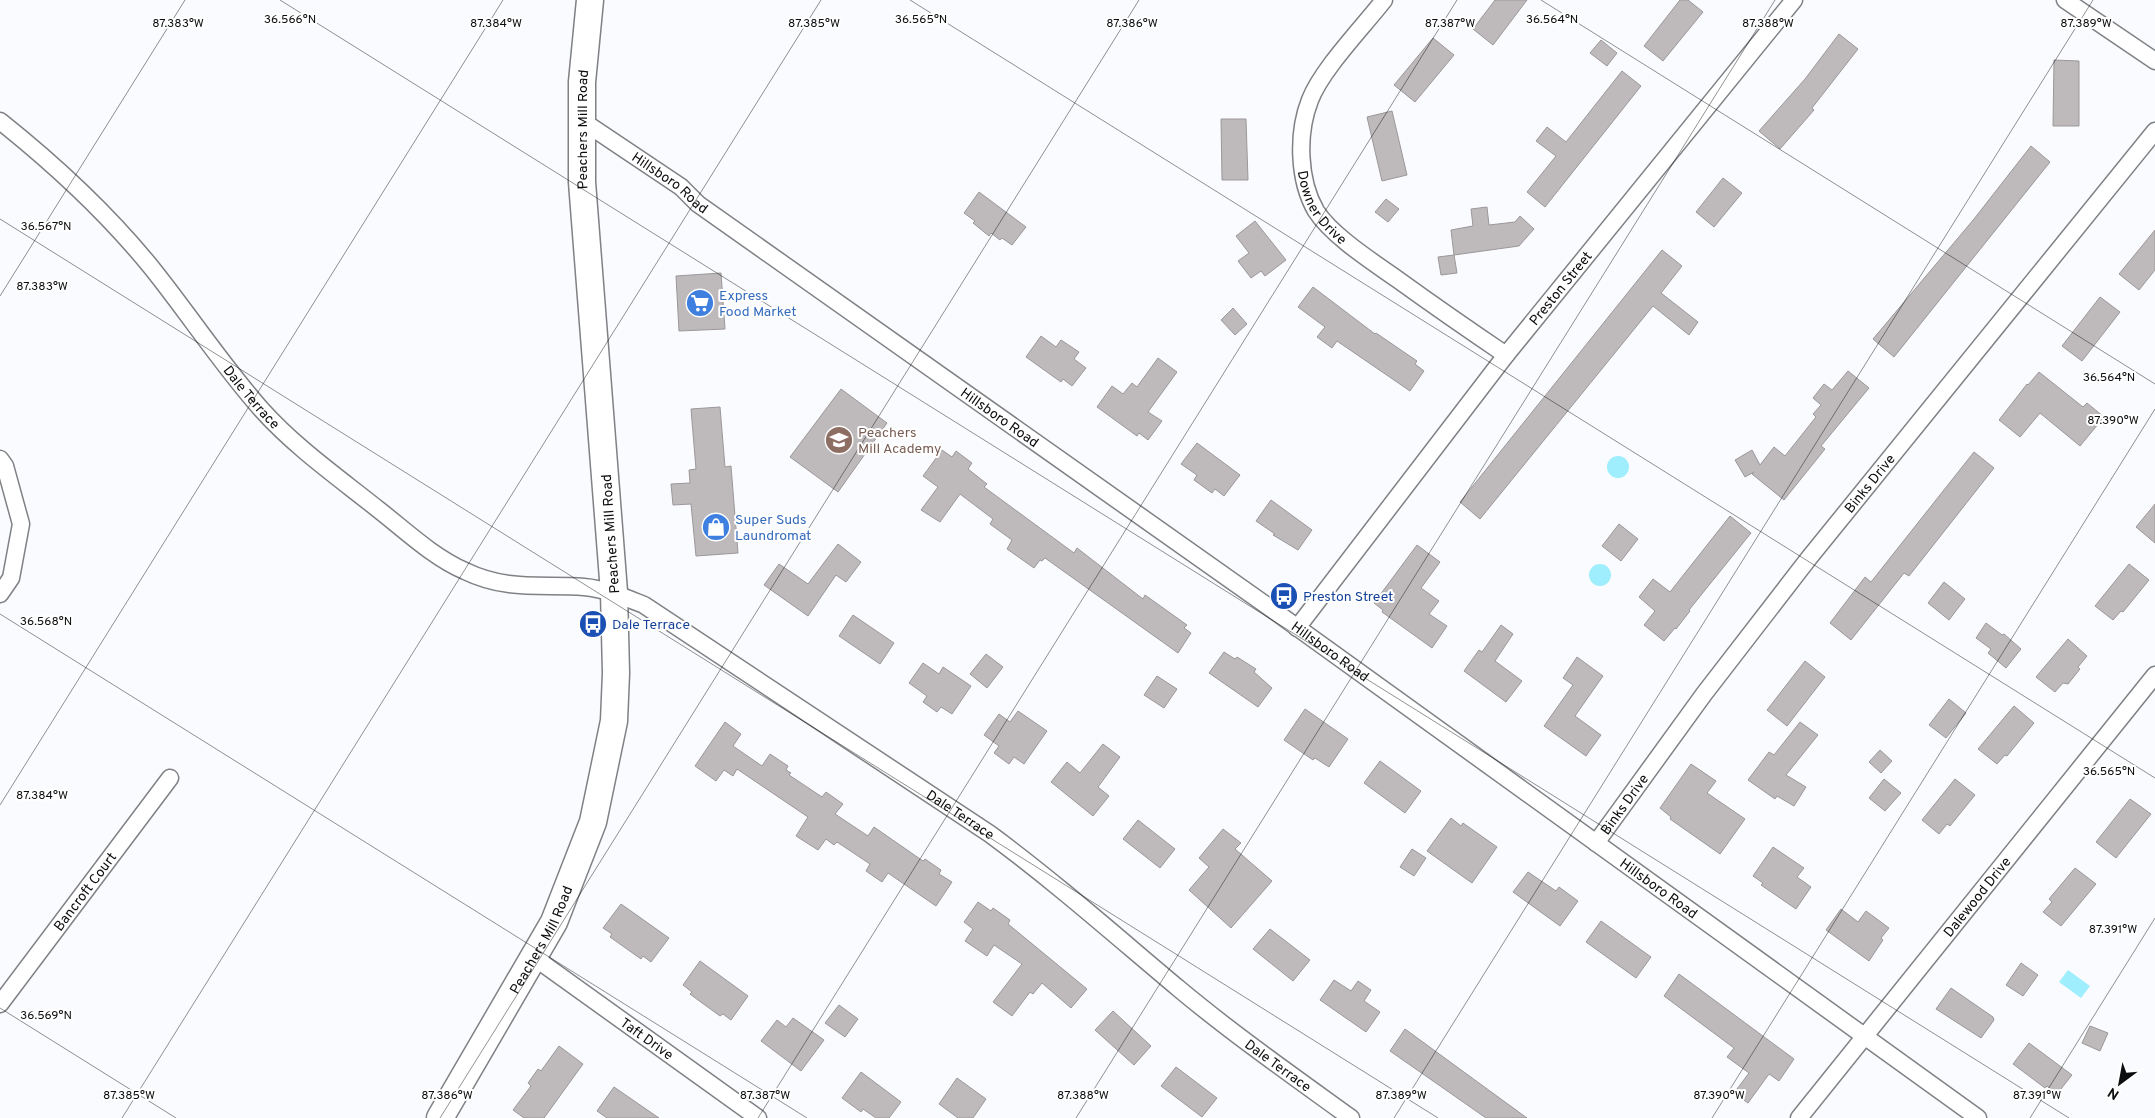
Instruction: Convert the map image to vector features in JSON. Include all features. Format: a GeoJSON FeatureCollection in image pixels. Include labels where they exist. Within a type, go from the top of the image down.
{"type":"FeatureCollection","features":[{"type":"Feature","properties":{"kind":"main road","name":"Peachers Mill Road"},"geometry":{"type":"LineString","coordinates":[[440,1118],[535,958],[554,922],[593,822],[606,769],[614,721],[616,673],[614,592],[582,182],[580,120],[584,47],[590,0]]}},
{"type":"Feature","properties":{"kind":"street","name":"Downer Drive"},"geometry":{"type":"LineString","coordinates":[[1384,0],[1321,79],[1310,99],[1304,118],[1302,147],[1302,167],[1308,188],[1317,211],[1356,250],[1506,355]]}},
{"type":"Feature","properties":{"kind":"street","name":"Preston Street"},"geometry":{"type":"LineString","coordinates":[[1297,628],[1506,355],[1794,0]]}},
{"type":"Feature","properties":{"kind":"street"},"geometry":{"type":"LineString","coordinates":[[2065,0],[2155,61]]}},
{"type":"Feature","properties":{"kind":"street","name":"Hillsboro Road"},"geometry":{"type":"LineString","coordinates":[[580,120],[681,187],[706,209],[1297,628],[1978,1118]]}},
{"type":"Feature","properties":{"kind":"street","name":"Dale Terrace"},"geometry":{"type":"LineString","coordinates":[[0,121],[58,170],[94,205],[137,252],[261,409],[285,434],[310,456],[430,550],[464,571],[495,583],[534,587],[585,587],[614,592],[644,605],[990,834],[1041,872],[1200,1005],[1351,1118]]}},
{"type":"Feature","properties":{"kind":"street","name":"Binks Drive"},"geometry":{"type":"LineString","coordinates":[[1596,843],[1704,694],[1809,558],[2155,131]]}},
{"type":"Feature","properties":{"kind":"street"},"geometry":{"type":"LineString","coordinates":[[0,459],[5,466],[21,524],[11,578],[0,594]]}},
{"type":"Feature","properties":{"kind":"street","name":"Dalewood Drive"},"geometry":{"type":"LineString","coordinates":[[1799,1118],[2155,675]]}},
{"type":"Feature","properties":{"kind":"street","name":"Bancroft Court"},"geometry":{"type":"LineString","coordinates":[[0,1004],[170,778]]}},
{"type":"Feature","properties":{"kind":"street","name":"Taft Drive"},"geometry":{"type":"LineString","coordinates":[[535,958],[758,1118]]}},
{"type":"Feature","properties":{"kind":"water"},"geometry":{"type":"Polygon","coordinates":[[[1618,456],[1626,459],[1629,467],[1626,475],[1618,478],[1610,475],[1607,467],[1610,459],[1618,456]]]}},
{"type":"Feature","properties":{"kind":"water"},"geometry":{"type":"Polygon","coordinates":[[[1600,564],[1608,567],[1611,575],[1608,583],[1600,586],[1592,583],[1589,575],[1592,567],[1600,564]]]}},
{"type":"Feature","properties":{"kind":"water"},"geometry":{"type":"Polygon","coordinates":[[[2068,970],[2090,986],[2081,998],[2059,982],[2068,970]]]}},
{"type":"Feature","properties":{"kind":"building"},"geometry":{"type":"Polygon","coordinates":[[[1495,0],[1527,0],[1493,45],[1473,29],[1495,0]]]}},
{"type":"Feature","properties":{"kind":"building"},"geometry":{"type":"Polygon","coordinates":[[[1680,0],[1688,0],[1703,12],[1663,61],[1644,46],[1680,0]]]}},
{"type":"Feature","properties":{"kind":"building"},"geometry":{"type":"Polygon","coordinates":[[[1839,34],[1858,49],[1812,108],[1814,110],[1780,149],[1759,131],[1805,79],[1839,34]]]}},
{"type":"Feature","properties":{"kind":"building"},"geometry":{"type":"Polygon","coordinates":[[[1433,38],[1454,55],[1415,102],[1394,85],[1433,38]]]}},
{"type":"Feature","properties":{"kind":"building"},"geometry":{"type":"Polygon","coordinates":[[[1601,40],[1617,53],[1607,66],[1590,53],[1601,40]]]}},
{"type":"Feature","properties":{"kind":"building"},"geometry":{"type":"Polygon","coordinates":[[[2054,60],[2079,61],[2079,126],[2053,126],[2054,60]]]}},
{"type":"Feature","properties":{"kind":"building"},"geometry":{"type":"Polygon","coordinates":[[[1622,71],[1641,86],[1545,207],[1527,192],[1556,156],[1536,141],[1547,127],[1566,142],[1622,71]]]}},
{"type":"Feature","properties":{"kind":"building"},"geometry":{"type":"Polygon","coordinates":[[[1392,111],[1407,175],[1382,181],[1367,117],[1392,111]]]}},
{"type":"Feature","properties":{"kind":"building"},"geometry":{"type":"Polygon","coordinates":[[[1221,119],[1246,119],[1248,180],[1222,180],[1221,119]]]}},
{"type":"Feature","properties":{"kind":"building"},"geometry":{"type":"Polygon","coordinates":[[[2031,146],[2050,162],[1894,357],[1873,339],[1974,219],[2031,146]]]}},
{"type":"Feature","properties":{"kind":"building"},"geometry":{"type":"Polygon","coordinates":[[[1723,178],[1742,193],[1714,227],[1696,212],[1723,178]]]}},
{"type":"Feature","properties":{"kind":"building"},"geometry":{"type":"Polygon","coordinates":[[[979,192],[1026,227],[1012,245],[1002,238],[1000,240],[991,233],[989,236],[973,223],[975,221],[964,213],[979,192]]]}},
{"type":"Feature","properties":{"kind":"building"},"geometry":{"type":"Polygon","coordinates":[[[1386,199],[1399,209],[1388,222],[1375,212],[1386,199]]]}},
{"type":"Feature","properties":{"kind":"building"},"geometry":{"type":"Polygon","coordinates":[[[1487,207],[1489,225],[1515,222],[1520,216],[1534,229],[1519,246],[1454,255],[1451,230],[1473,226],[1471,209],[1487,207]]]}},
{"type":"Feature","properties":{"kind":"building"},"geometry":{"type":"Polygon","coordinates":[[[1255,221],[1286,260],[1265,276],[1261,271],[1251,278],[1238,261],[1249,253],[1236,236],[1255,221]]]}},
{"type":"Feature","properties":{"kind":"building"},"geometry":{"type":"Polygon","coordinates":[[[2155,230],[2155,270],[2139,290],[2119,274],[2155,230]]]}},
{"type":"Feature","properties":{"kind":"building"},"geometry":{"type":"Polygon","coordinates":[[[1662,250],[1682,266],[1661,293],[1698,322],[1689,335],[1653,306],[1480,519],[1460,502],[1662,250]]]}},
{"type":"Feature","properties":{"kind":"building"},"geometry":{"type":"Polygon","coordinates":[[[1454,255],[1457,273],[1441,275],[1438,257],[1454,255]]]}},
{"type":"Feature","properties":{"kind":"building","name":"Express Food Market"},"geometry":{"type":"Polygon","coordinates":[[[721,273],[725,329],[679,331],[676,276],[721,273]]]}},
{"type":"Feature","properties":{"kind":"building"},"geometry":{"type":"Polygon","coordinates":[[[1313,287],[1375,334],[1417,361],[1415,364],[1424,371],[1410,391],[1337,341],[1332,348],[1317,337],[1325,327],[1298,307],[1313,287]]]}},
{"type":"Feature","properties":{"kind":"building"},"geometry":{"type":"Polygon","coordinates":[[[2100,297],[2120,312],[2082,361],[2062,346],[2100,297]]]}},
{"type":"Feature","properties":{"kind":"building"},"geometry":{"type":"Polygon","coordinates":[[[1233,308],[1247,324],[1235,335],[1221,320],[1233,308]]]}},
{"type":"Feature","properties":{"kind":"building"},"geometry":{"type":"Polygon","coordinates":[[[1041,336],[1056,347],[1061,340],[1079,352],[1074,359],[1086,368],[1072,386],[1063,379],[1061,382],[1026,357],[1041,336]]]}},
{"type":"Feature","properties":{"kind":"building"},"geometry":{"type":"Polygon","coordinates":[[[1158,358],[1177,372],[1148,412],[1162,421],[1148,440],[1139,433],[1137,436],[1097,407],[1112,386],[1123,394],[1132,383],[1137,387],[1158,358]]]}},
{"type":"Feature","properties":{"kind":"building"},"geometry":{"type":"Polygon","coordinates":[[[1848,371],[1869,388],[1821,446],[1825,449],[1784,500],[1752,474],[1754,472],[1745,477],[1735,460],[1752,450],[1760,465],[1774,447],[1785,456],[1816,417],[1813,414],[1821,405],[1813,398],[1824,384],[1832,390],[1848,371]]]}},
{"type":"Feature","properties":{"kind":"building"},"geometry":{"type":"Polygon","coordinates":[[[2039,372],[2083,407],[2087,403],[2104,417],[2080,446],[2040,413],[2020,437],[1999,420],[2027,384],[2039,372]]]}},
{"type":"Feature","properties":{"kind":"building","name":"Peachers Mill Academy"},"geometry":{"type":"Polygon","coordinates":[[[841,389],[887,423],[838,492],[790,457],[841,389]]]}},
{"type":"Feature","properties":{"kind":"building"},"geometry":{"type":"Polygon","coordinates":[[[720,407],[725,467],[731,466],[738,553],[696,556],[691,504],[673,505],[671,484],[690,483],[689,470],[696,469],[691,409],[720,407]]]}},
{"type":"Feature","properties":{"kind":"building"},"geometry":{"type":"Polygon","coordinates":[[[1197,443],[1240,475],[1224,496],[1215,489],[1212,493],[1194,480],[1197,475],[1181,464],[1197,443]]]}},
{"type":"Feature","properties":{"kind":"building"},"geometry":{"type":"Polygon","coordinates":[[[942,450],[952,457],[956,451],[972,463],[968,469],[987,484],[984,487],[1074,553],[1077,548],[1143,599],[1145,595],[1187,625],[1184,628],[1191,633],[1178,653],[1045,558],[1042,561],[1040,560],[1034,568],[1007,549],[1012,540],[990,524],[993,519],[960,494],[940,522],[921,510],[938,487],[923,476],[942,450]]]}},
{"type":"Feature","properties":{"kind":"building"},"geometry":{"type":"Polygon","coordinates":[[[1974,452],[1994,468],[1909,576],[1904,573],[1851,640],[1830,623],[1865,577],[1871,582],[1974,452]]]}},
{"type":"Feature","properties":{"kind":"building"},"geometry":{"type":"Polygon","coordinates":[[[1271,500],[1312,530],[1298,550],[1273,535],[1275,534],[1256,521],[1271,500]]]}},
{"type":"Feature","properties":{"kind":"building"},"geometry":{"type":"Polygon","coordinates":[[[2155,504],[2155,543],[2136,527],[2155,504]]]}},
{"type":"Feature","properties":{"kind":"building"},"geometry":{"type":"Polygon","coordinates":[[[1730,516],[1751,533],[1676,629],[1664,641],[1644,625],[1655,611],[1639,597],[1653,579],[1670,592],[1730,516]]]}},
{"type":"Feature","properties":{"kind":"building"},"geometry":{"type":"Polygon","coordinates":[[[1619,524],[1638,539],[1621,561],[1602,546],[1619,524]]]}},
{"type":"Feature","properties":{"kind":"building"},"geometry":{"type":"Polygon","coordinates":[[[838,544],[861,562],[846,582],[836,575],[808,616],[764,585],[779,564],[808,584],[838,544]]]}},
{"type":"Feature","properties":{"kind":"building"},"geometry":{"type":"Polygon","coordinates":[[[1417,545],[1440,562],[1421,588],[1439,601],[1429,614],[1447,626],[1432,648],[1382,612],[1383,610],[1374,603],[1417,545]]]}},
{"type":"Feature","properties":{"kind":"building"},"geometry":{"type":"Polygon","coordinates":[[[2129,564],[2149,580],[2123,612],[2121,611],[2113,620],[2095,606],[2129,564]]]}},
{"type":"Feature","properties":{"kind":"building"},"geometry":{"type":"Polygon","coordinates":[[[1944,582],[1965,599],[1949,620],[1928,603],[1944,582]]]}},
{"type":"Feature","properties":{"kind":"building"},"geometry":{"type":"Polygon","coordinates":[[[853,615],[894,643],[880,664],[839,636],[853,615]]]}},
{"type":"Feature","properties":{"kind":"building"},"geometry":{"type":"Polygon","coordinates":[[[1986,623],[2002,635],[2004,634],[2021,649],[2006,668],[1988,653],[1991,649],[1976,638],[1986,623]]]}},
{"type":"Feature","properties":{"kind":"building"},"geometry":{"type":"Polygon","coordinates":[[[1501,625],[1513,634],[1495,661],[1522,681],[1506,702],[1464,671],[1479,650],[1482,652],[1501,625]]]}},
{"type":"Feature","properties":{"kind":"building"},"geometry":{"type":"Polygon","coordinates":[[[2068,639],[2087,656],[2078,667],[2080,669],[2068,684],[2063,683],[2055,692],[2036,677],[2068,639]]]}},
{"type":"Feature","properties":{"kind":"building"},"geometry":{"type":"Polygon","coordinates":[[[1224,652],[1235,659],[1237,657],[1256,669],[1254,672],[1272,688],[1258,707],[1209,673],[1224,652]]]}},
{"type":"Feature","properties":{"kind":"building"},"geometry":{"type":"Polygon","coordinates":[[[986,654],[1003,667],[987,688],[970,674],[986,654]]]}},
{"type":"Feature","properties":{"kind":"building"},"geometry":{"type":"Polygon","coordinates":[[[1577,657],[1603,676],[1575,716],[1601,735],[1586,756],[1544,726],[1573,685],[1563,678],[1577,657]]]}},
{"type":"Feature","properties":{"kind":"building"},"geometry":{"type":"Polygon","coordinates":[[[1805,661],[1825,677],[1787,726],[1767,710],[1805,661]]]}},
{"type":"Feature","properties":{"kind":"building"},"geometry":{"type":"Polygon","coordinates":[[[923,663],[939,674],[943,667],[971,686],[952,714],[941,707],[937,712],[923,702],[927,696],[909,683],[923,663]]]}},
{"type":"Feature","properties":{"kind":"building"},"geometry":{"type":"Polygon","coordinates":[[[1157,676],[1177,689],[1164,708],[1144,695],[1157,676]]]}},
{"type":"Feature","properties":{"kind":"building"},"geometry":{"type":"Polygon","coordinates":[[[1949,699],[1966,713],[1946,738],[1929,725],[1949,699]]]}},
{"type":"Feature","properties":{"kind":"building"},"geometry":{"type":"Polygon","coordinates":[[[2014,706],[2034,723],[2007,756],[2005,755],[1997,764],[1978,749],[2014,706]]]}},
{"type":"Feature","properties":{"kind":"building"},"geometry":{"type":"Polygon","coordinates":[[[1305,709],[1348,739],[1329,767],[1315,758],[1313,760],[1284,740],[1305,709]]]}},
{"type":"Feature","properties":{"kind":"building"},"geometry":{"type":"Polygon","coordinates":[[[1018,711],[1047,731],[1024,764],[1014,757],[1009,764],[994,753],[999,746],[984,735],[999,714],[1010,722],[1018,711]]]}},
{"type":"Feature","properties":{"kind":"building"},"geometry":{"type":"Polygon","coordinates":[[[725,722],[741,734],[733,746],[762,766],[770,754],[788,766],[786,770],[791,773],[789,775],[822,797],[826,792],[843,804],[835,814],[868,836],[874,827],[923,861],[925,859],[941,870],[939,874],[952,882],[936,906],[888,873],[882,882],[866,871],[870,864],[837,842],[834,845],[826,839],[818,850],[796,836],[808,817],[737,769],[733,776],[724,770],[716,781],[695,766],[725,722]]]}},
{"type":"Feature","properties":{"kind":"building"},"geometry":{"type":"Polygon","coordinates":[[[1800,722],[1818,735],[1786,775],[1806,787],[1794,806],[1777,796],[1775,799],[1748,780],[1769,752],[1774,755],[1800,722]]]}},
{"type":"Feature","properties":{"kind":"building"},"geometry":{"type":"Polygon","coordinates":[[[1103,744],[1120,757],[1098,787],[1109,796],[1093,816],[1051,782],[1067,762],[1080,773],[1103,744]]]}},
{"type":"Feature","properties":{"kind":"building"},"geometry":{"type":"Polygon","coordinates":[[[1880,750],[1892,761],[1881,773],[1869,762],[1880,750]]]}},
{"type":"Feature","properties":{"kind":"building"},"geometry":{"type":"Polygon","coordinates":[[[1380,761],[1421,791],[1405,813],[1364,783],[1380,761]]]}},
{"type":"Feature","properties":{"kind":"building"},"geometry":{"type":"Polygon","coordinates":[[[1691,764],[1716,781],[1707,793],[1745,819],[1720,854],[1670,819],[1671,817],[1660,808],[1691,764]]]}},
{"type":"Feature","properties":{"kind":"building"},"geometry":{"type":"Polygon","coordinates":[[[1884,779],[1901,793],[1885,811],[1869,798],[1884,779]]]}},
{"type":"Feature","properties":{"kind":"building"},"geometry":{"type":"Polygon","coordinates":[[[1955,779],[1975,795],[1950,826],[1947,824],[1939,834],[1922,820],[1955,779]]]}},
{"type":"Feature","properties":{"kind":"building"},"geometry":{"type":"Polygon","coordinates":[[[2130,799],[2151,814],[2116,858],[2096,842],[2130,799]]]}},
{"type":"Feature","properties":{"kind":"building"},"geometry":{"type":"Polygon","coordinates":[[[1451,818],[1461,826],[1463,823],[1497,847],[1472,883],[1427,851],[1451,818]]]}},
{"type":"Feature","properties":{"kind":"building"},"geometry":{"type":"Polygon","coordinates":[[[1138,820],[1175,849],[1160,868],[1123,839],[1138,820]]]}},
{"type":"Feature","properties":{"kind":"building"},"geometry":{"type":"Polygon","coordinates":[[[1223,829],[1241,843],[1235,849],[1272,881],[1231,928],[1189,890],[1209,867],[1199,858],[1223,829]]]}},
{"type":"Feature","properties":{"kind":"building"},"geometry":{"type":"Polygon","coordinates":[[[1773,847],[1804,868],[1797,877],[1811,887],[1796,909],[1761,885],[1763,883],[1753,876],[1773,847]]]}},
{"type":"Feature","properties":{"kind":"building"},"geometry":{"type":"Polygon","coordinates":[[[1412,849],[1426,858],[1414,876],[1400,867],[1412,849]]]}},
{"type":"Feature","properties":{"kind":"building"},"geometry":{"type":"Polygon","coordinates":[[[2075,868],[2096,884],[2061,926],[2043,912],[2052,902],[2049,899],[2075,868]]]}},
{"type":"Feature","properties":{"kind":"building"},"geometry":{"type":"Polygon","coordinates":[[[1528,872],[1556,891],[1559,887],[1578,901],[1560,926],[1513,892],[1528,872]]]}},
{"type":"Feature","properties":{"kind":"building"},"geometry":{"type":"Polygon","coordinates":[[[978,902],[991,911],[993,908],[1010,920],[1008,924],[1087,989],[1071,1008],[1042,983],[1033,994],[1030,992],[1012,1016],[993,1002],[1022,964],[994,945],[987,956],[965,941],[973,929],[964,922],[978,902]]]}},
{"type":"Feature","properties":{"kind":"building"},"geometry":{"type":"Polygon","coordinates":[[[621,904],[669,938],[651,962],[643,956],[641,959],[610,937],[612,934],[603,928],[621,904]]]}},
{"type":"Feature","properties":{"kind":"building"},"geometry":{"type":"Polygon","coordinates":[[[1841,909],[1858,922],[1866,911],[1889,928],[1881,938],[1883,940],[1869,961],[1826,930],[1841,909]]]}},
{"type":"Feature","properties":{"kind":"building"},"geometry":{"type":"Polygon","coordinates":[[[1601,921],[1651,957],[1636,978],[1586,942],[1601,921]]]}},
{"type":"Feature","properties":{"kind":"building"},"geometry":{"type":"Polygon","coordinates":[[[1270,929],[1310,960],[1293,981],[1253,949],[1270,929]]]}},
{"type":"Feature","properties":{"kind":"building"},"geometry":{"type":"Polygon","coordinates":[[[700,961],[748,996],[731,1020],[723,1014],[720,1016],[698,1000],[683,985],[700,961]]]}},
{"type":"Feature","properties":{"kind":"building"},"geometry":{"type":"Polygon","coordinates":[[[2021,963],[2038,975],[2023,996],[2006,985],[2021,963]]]}},
{"type":"Feature","properties":{"kind":"building"},"geometry":{"type":"Polygon","coordinates":[[[1679,974],[1794,1059],[1779,1081],[1769,1074],[1748,1103],[1734,1093],[1749,1073],[1727,1057],[1734,1048],[1664,996],[1679,974]]]}},
{"type":"Feature","properties":{"kind":"building"},"geometry":{"type":"Polygon","coordinates":[[[1334,980],[1351,991],[1358,981],[1371,990],[1364,1001],[1380,1012],[1366,1032],[1320,1000],[1334,980]]]}},
{"type":"Feature","properties":{"kind":"building"},"geometry":{"type":"Polygon","coordinates":[[[1951,988],[1993,1017],[1994,1020],[1981,1038],[1936,1009],[1951,988]]]}},
{"type":"Feature","properties":{"kind":"building"},"geometry":{"type":"Polygon","coordinates":[[[839,1005],[858,1019],[845,1037],[825,1023],[839,1005]]]}},
{"type":"Feature","properties":{"kind":"building"},"geometry":{"type":"Polygon","coordinates":[[[1113,1011],[1151,1046],[1134,1065],[1095,1030],[1113,1011]]]}},
{"type":"Feature","properties":{"kind":"building"},"geometry":{"type":"Polygon","coordinates":[[[793,1018],[824,1040],[801,1071],[761,1041],[777,1020],[786,1027],[793,1018]]]}},
{"type":"Feature","properties":{"kind":"building"},"geometry":{"type":"Polygon","coordinates":[[[2090,1026],[2108,1033],[2100,1051],[2082,1043],[2090,1026]]]}},
{"type":"Feature","properties":{"kind":"building"},"geometry":{"type":"Polygon","coordinates":[[[1405,1029],[1527,1118],[1486,1118],[1390,1051],[1405,1029]]]}},
{"type":"Feature","properties":{"kind":"building"},"geometry":{"type":"Polygon","coordinates":[[[2029,1043],[2072,1075],[2057,1094],[2047,1086],[2045,1088],[2013,1064],[2029,1043]]]}},
{"type":"Feature","properties":{"kind":"building"},"geometry":{"type":"Polygon","coordinates":[[[559,1046],[583,1064],[544,1118],[524,1118],[513,1110],[531,1086],[528,1083],[538,1069],[541,1071],[559,1046]]]}},
{"type":"Feature","properties":{"kind":"building"},"geometry":{"type":"Polygon","coordinates":[[[1176,1067],[1217,1098],[1202,1117],[1161,1086],[1176,1067]]]}},
{"type":"Feature","properties":{"kind":"building"},"geometry":{"type":"Polygon","coordinates":[[[861,1072],[901,1102],[889,1118],[876,1118],[863,1109],[861,1112],[842,1098],[861,1072]]]}},
{"type":"Feature","properties":{"kind":"building"},"geometry":{"type":"Polygon","coordinates":[[[957,1078],[986,1099],[973,1118],[958,1118],[939,1104],[957,1078]]]}},
{"type":"Feature","properties":{"kind":"building"},"geometry":{"type":"Polygon","coordinates":[[[614,1087],[659,1118],[607,1118],[597,1111],[614,1087]]]}},
{"type":"Feature","properties":{"kind":"place","name":"Express Food Market"},"geometry":{"type":"Point","coordinates":[700,303]}},
{"type":"Feature","properties":{"kind":"place","name":"Peachers Mill Academy"},"geometry":{"type":"Point","coordinates":[839,440]}},
{"type":"Feature","properties":{"kind":"place","name":"Super Suds Laundromat"},"geometry":{"type":"Point","coordinates":[716,527]}},
{"type":"Feature","properties":{"kind":"place","name":"Preston Street"},"geometry":{"type":"Point","coordinates":[1284,596]}},
{"type":"Feature","properties":{"kind":"place","name":"Dale Terrace"},"geometry":{"type":"Point","coordinates":[593,624]}}]}
